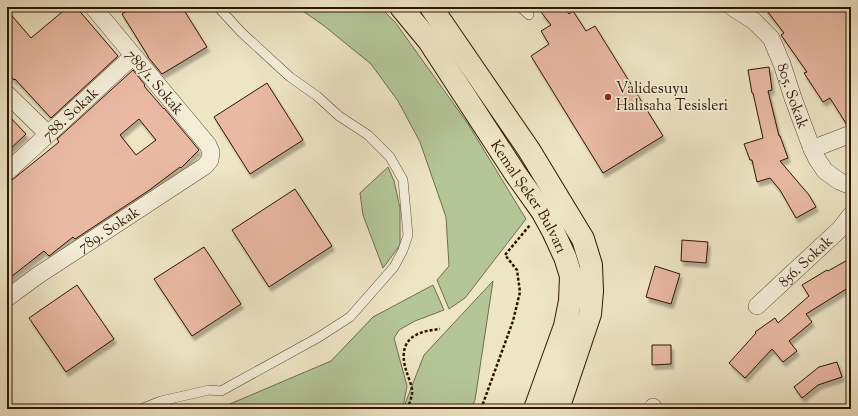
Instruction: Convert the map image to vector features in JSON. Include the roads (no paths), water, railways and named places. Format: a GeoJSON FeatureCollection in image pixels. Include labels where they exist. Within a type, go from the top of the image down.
{"type":"FeatureCollection","features":[{"type":"Feature","properties":{"kind":"main road","name":"Kemal Şeker Bulvarı"},"geometry":{"type":"LineString","coordinates":[[401,7],[428,41],[515,173],[542,211],[565,257],[571,276],[570,301],[565,326],[535,409]]}},
{"type":"Feature","properties":{"kind":"main road","name":"Kemal Şeker Bulvarı"},"geometry":{"type":"LineString","coordinates":[[431,7],[529,150],[583,239],[591,265],[592,291],[590,314],[558,409]]}},
{"type":"Feature","properties":{"kind":"street","name":"788/1. Sokak"},"geometry":{"type":"LineString","coordinates":[[93,7],[208,145],[211,152],[210,160]]}},
{"type":"Feature","properties":{"kind":"street","name":"805. Sokak"},"geometry":{"type":"LineString","coordinates":[[732,7],[754,21],[771,38],[782,64],[812,149],[824,171],[838,181],[851,186]]}},
{"type":"Feature","properties":{"kind":"street","name":"788. Sokak"},"geometry":{"type":"LineString","coordinates":[[7,172],[133,56]]}},
{"type":"Feature","properties":{"kind":"street"},"geometry":{"type":"LineString","coordinates":[[7,94],[48,134]]}},
{"type":"Feature","properties":{"kind":"street"},"geometry":{"type":"LineString","coordinates":[[812,149],[851,134]]}},
{"type":"Feature","properties":{"kind":"street","name":"789. Sokak"},"geometry":{"type":"LineString","coordinates":[[7,298],[37,276],[205,166],[210,160]]}},
{"type":"Feature","properties":{"kind":"street","name":"856. Sokak"},"geometry":{"type":"LineString","coordinates":[[757,306],[840,228],[851,215]]}},
{"type":"Feature","properties":{"kind":"lane"},"geometry":{"type":"LineString","coordinates":[[141,409],[161,402],[209,390],[221,391],[334,328],[350,317],[394,267],[403,250],[408,235],[403,180],[390,157],[368,135],[339,116],[317,96],[290,77],[241,32],[218,7]]}},
{"type":"Feature","properties":{"kind":"lane"},"geometry":{"type":"LineString","coordinates":[[520,7],[528,15]]}},
{"type":"Feature","properties":{"kind":"place","name":"Validesuyu Halısaha Tesisleri"},"geometry":{"type":"Point","coordinates":[608,97]}}]}
